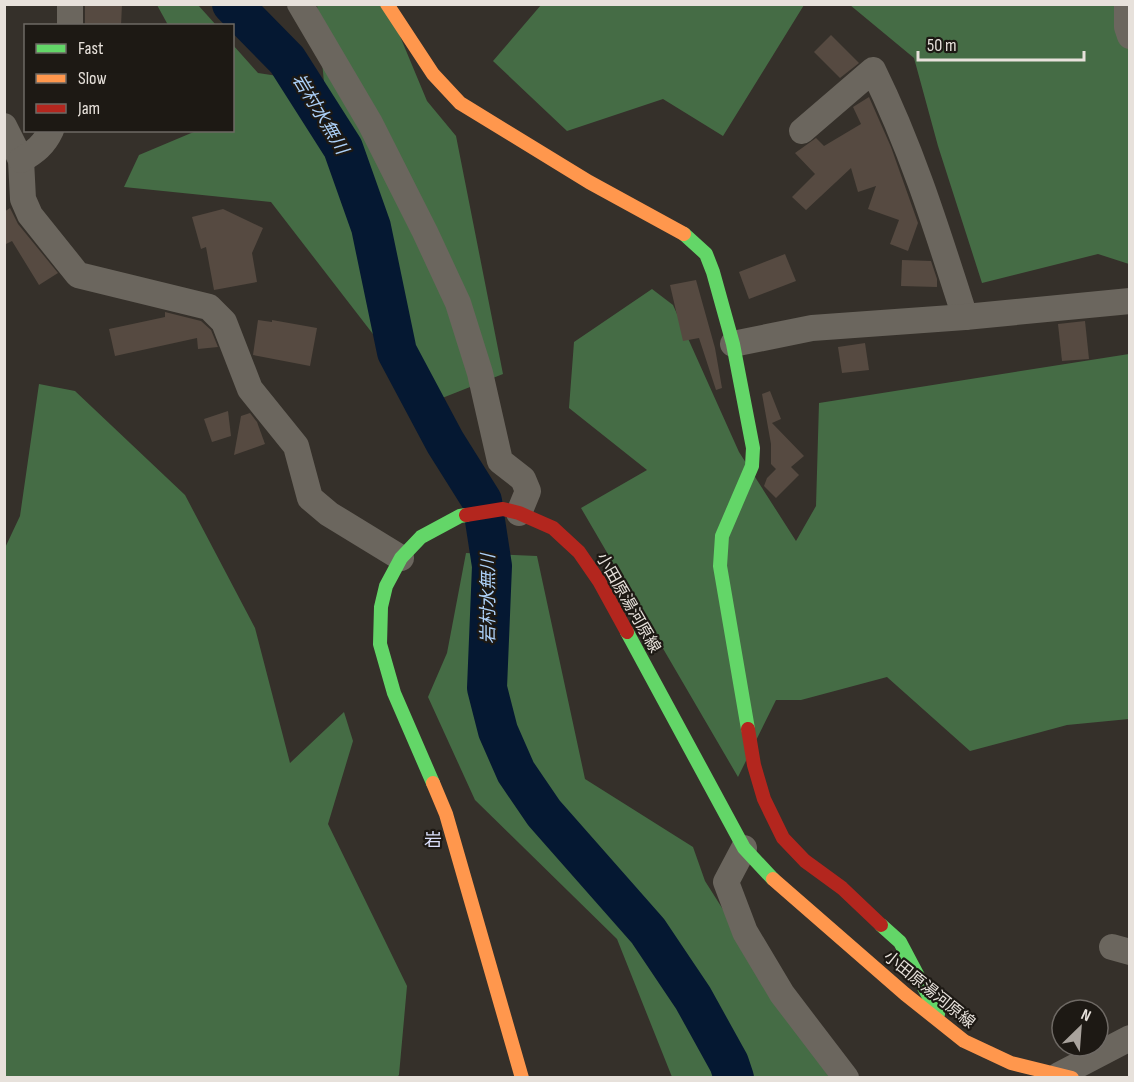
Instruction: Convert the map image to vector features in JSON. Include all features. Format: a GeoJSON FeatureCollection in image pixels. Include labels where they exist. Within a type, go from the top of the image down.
{"type":"FeatureCollection","features":[{"type":"Feature","properties":{"kind":"main road"},"geometry":{"type":"LineString","coordinates":[[387,4],[433,74],[460,103],[589,182],[685,235],[706,254],[733,344],[753,448],[752,466],[722,536],[720,566],[750,745],[764,799],[783,838],[805,861],[842,888],[900,942],[945,1028]]}},
{"type":"Feature","properties":{"kind":"main road"},"geometry":{"type":"LineString","coordinates":[[511,511],[460,516],[421,537],[401,558],[386,586],[381,607],[380,644],[394,693],[446,814],[522,1077]]}},
{"type":"Feature","properties":{"kind":"main road","name":"小田原湯河原線"},"geometry":{"type":"LineString","coordinates":[[511,511],[553,528],[579,552],[599,581],[744,849],[763,871],[945,1028],[964,1041],[1011,1063],[1066,1076]]}},
{"type":"Feature","properties":{"kind":"street"},"geometry":{"type":"LineString","coordinates":[[70,4],[70,24]]}},
{"type":"Feature","properties":{"kind":"street"},"geometry":{"type":"LineString","coordinates":[[300,4],[369,123],[425,232],[458,303],[480,373],[500,461],[523,479],[528,491],[511,511]]}},
{"type":"Feature","properties":{"kind":"street"},"geometry":{"type":"LineString","coordinates":[[1127,4],[1127,27],[1130,36]]}},
{"type":"Feature","properties":{"kind":"street"},"geometry":{"type":"LineString","coordinates":[[802,131],[873,70],[894,112],[909,150],[965,317]]}},
{"type":"Feature","properties":{"kind":"street"},"geometry":{"type":"LineString","coordinates":[[4,126],[21,160],[23,199],[30,215],[78,275],[209,307],[224,322],[250,389],[296,446],[310,498],[329,513],[401,558]]}},
{"type":"Feature","properties":{"kind":"street"},"geometry":{"type":"LineString","coordinates":[[21,160],[35,152],[50,132]]}},
{"type":"Feature","properties":{"kind":"street"},"geometry":{"type":"LineString","coordinates":[[733,344],[812,328],[965,317],[1130,301]]}},
{"type":"Feature","properties":{"kind":"street"},"geometry":{"type":"LineString","coordinates":[[744,849],[726,882],[745,932],[782,994],[846,1077]]}},
{"type":"Feature","properties":{"kind":"street"},"geometry":{"type":"LineString","coordinates":[[1066,1076],[1130,1038]]}},
{"type":"Feature","properties":{"kind":"green space"},"geometry":{"type":"Polygon","coordinates":[[[157,5],[198,5],[215,24],[167,24],[157,5]]]}},
{"type":"Feature","properties":{"kind":"green space"},"geometry":{"type":"Polygon","coordinates":[[[317,5],[387,5],[427,101],[456,136],[503,374],[427,404],[271,202],[124,187],[139,155],[194,132],[234,132],[234,46],[258,73],[324,83],[317,5]]]}},
{"type":"Feature","properties":{"kind":"green space"},"geometry":{"type":"Polygon","coordinates":[[[541,5],[804,5],[723,136],[663,99],[567,131],[493,61],[541,5]]]}},
{"type":"Feature","properties":{"kind":"green space"},"geometry":{"type":"Polygon","coordinates":[[[850,5],[1129,5],[1129,264],[1098,254],[982,283],[938,146],[914,58],[850,5]]]}},
{"type":"Feature","properties":{"kind":"green space"},"geometry":{"type":"Polygon","coordinates":[[[652,289],[673,305],[739,452],[796,541],[816,506],[819,403],[1129,354],[1129,719],[1067,725],[970,751],[887,677],[801,700],[776,700],[738,777],[581,508],[647,470],[569,408],[574,342],[652,289]]]}},
{"type":"Feature","properties":{"kind":"green space"},"geometry":{"type":"Polygon","coordinates":[[[39,384],[75,391],[185,495],[255,628],[290,763],[344,712],[353,741],[328,824],[407,986],[397,1077],[5,1077],[4,550],[20,516],[39,384]]]}},
{"type":"Feature","properties":{"kind":"green space"},"geometry":{"type":"Polygon","coordinates":[[[466,553],[537,556],[585,779],[693,847],[705,881],[829,1077],[672,1077],[617,939],[475,800],[428,697],[447,653],[466,553]]]}},
{"type":"Feature","properties":{"kind":"building"},"geometry":{"type":"Polygon","coordinates":[[[85,4],[122,4],[121,24],[85,24],[85,4]]]}},
{"type":"Feature","properties":{"kind":"building"},"geometry":{"type":"Polygon","coordinates":[[[831,35],[859,63],[840,78],[814,52],[831,35]]]}},
{"type":"Feature","properties":{"kind":"building"},"geometry":{"type":"Polygon","coordinates":[[[869,97],[891,147],[918,223],[908,251],[890,244],[899,220],[868,209],[876,186],[858,192],[851,168],[806,210],[792,197],[815,174],[795,153],[816,138],[824,146],[861,124],[853,107],[869,97]]]}},
{"type":"Feature","properties":{"kind":"building"},"geometry":{"type":"Polygon","coordinates":[[[10,208],[18,224],[58,273],[39,285],[12,241],[4,245],[4,212],[10,208]]]}},
{"type":"Feature","properties":{"kind":"building"},"geometry":{"type":"Polygon","coordinates":[[[223,209],[263,228],[252,253],[257,282],[214,290],[206,247],[201,249],[192,217],[223,209]]]}},
{"type":"Feature","properties":{"kind":"building"},"geometry":{"type":"Polygon","coordinates":[[[785,254],[796,281],[749,299],[739,272],[785,254]]]}},
{"type":"Feature","properties":{"kind":"building"},"geometry":{"type":"Polygon","coordinates":[[[902,260],[931,261],[937,287],[901,286],[902,260]]]}},
{"type":"Feature","properties":{"kind":"building"},"geometry":{"type":"Polygon","coordinates":[[[696,280],[715,348],[722,388],[716,390],[699,338],[683,341],[670,285],[696,280]]]}},
{"type":"Feature","properties":{"kind":"building"},"geometry":{"type":"Polygon","coordinates":[[[165,312],[201,321],[211,330],[218,347],[198,349],[197,338],[115,356],[109,329],[165,317],[165,312]]]}},
{"type":"Feature","properties":{"kind":"building"},"geometry":{"type":"Polygon","coordinates":[[[258,320],[272,322],[272,320],[317,328],[310,366],[253,355],[258,320]]]}},
{"type":"Feature","properties":{"kind":"building"},"geometry":{"type":"Polygon","coordinates":[[[1085,321],[1089,359],[1062,361],[1058,324],[1085,321]]]}},
{"type":"Feature","properties":{"kind":"building"},"geometry":{"type":"Polygon","coordinates":[[[865,343],[869,370],[842,373],[838,347],[865,343]]]}},
{"type":"Feature","properties":{"kind":"building"},"geometry":{"type":"Polygon","coordinates":[[[770,391],[781,419],[772,423],[804,456],[791,467],[799,475],[776,498],[764,486],[767,478],[776,469],[771,464],[771,444],[762,394],[770,391]]]}},
{"type":"Feature","properties":{"kind":"building"},"geometry":{"type":"Polygon","coordinates":[[[228,411],[231,436],[212,442],[204,419],[228,411]]]}},
{"type":"Feature","properties":{"kind":"building"},"geometry":{"type":"Polygon","coordinates":[[[250,413],[257,422],[265,444],[234,455],[241,416],[250,413]]]}},
{"type":"Feature","properties":{"kind":"waterway","name":"岩村水無川"},"geometry":{"type":"LineString","coordinates":[[232,4],[287,60],[343,148],[371,227],[397,352],[445,442],[482,501],[492,566],[487,688],[498,731],[516,772],[544,813],[648,931],[693,998],[729,1063],[734,1078]]}},
{"type":"Feature","properties":{"kind":"traffic: fast"},"geometry":{"type":"LineString","coordinates":[[684,234],[706,254],[713,272],[733,344],[753,448],[752,466],[722,536],[720,566],[748,729]]}},
{"type":"Feature","properties":{"kind":"traffic: fast"},"geometry":{"type":"LineString","coordinates":[[433,783],[394,693],[380,644],[381,607],[386,586],[401,558],[421,537],[466,515]]}},
{"type":"Feature","properties":{"kind":"traffic: fast"},"geometry":{"type":"LineString","coordinates":[[627,632],[744,848],[773,879]]}},
{"type":"Feature","properties":{"kind":"traffic: fast"},"geometry":{"type":"LineString","coordinates":[[881,925],[900,942],[938,1014]]}},
{"type":"Feature","properties":{"kind":"traffic: slow"},"geometry":{"type":"LineString","coordinates":[[387,4],[433,74],[460,103],[589,182],[684,234]]}},
{"type":"Feature","properties":{"kind":"traffic: slow"},"geometry":{"type":"LineString","coordinates":[[433,783],[446,814],[522,1078]]}},
{"type":"Feature","properties":{"kind":"traffic: slow"},"geometry":{"type":"LineString","coordinates":[[773,879],[905,994],[964,1041],[1011,1063],[1072,1078]]}},
{"type":"Feature","properties":{"kind":"traffic: jam"},"geometry":{"type":"LineString","coordinates":[[466,515],[503,509],[519,513],[553,528],[579,552],[599,581],[627,632]]}},
{"type":"Feature","properties":{"kind":"traffic: jam"},"geometry":{"type":"LineString","coordinates":[[748,729],[754,765],[764,799],[783,838],[805,861],[842,888],[881,925]]}},
{"type":"Feature","properties":{"kind":"district","name":"岩"},"geometry":{"type":"Point","coordinates":[433,840]}}]}
